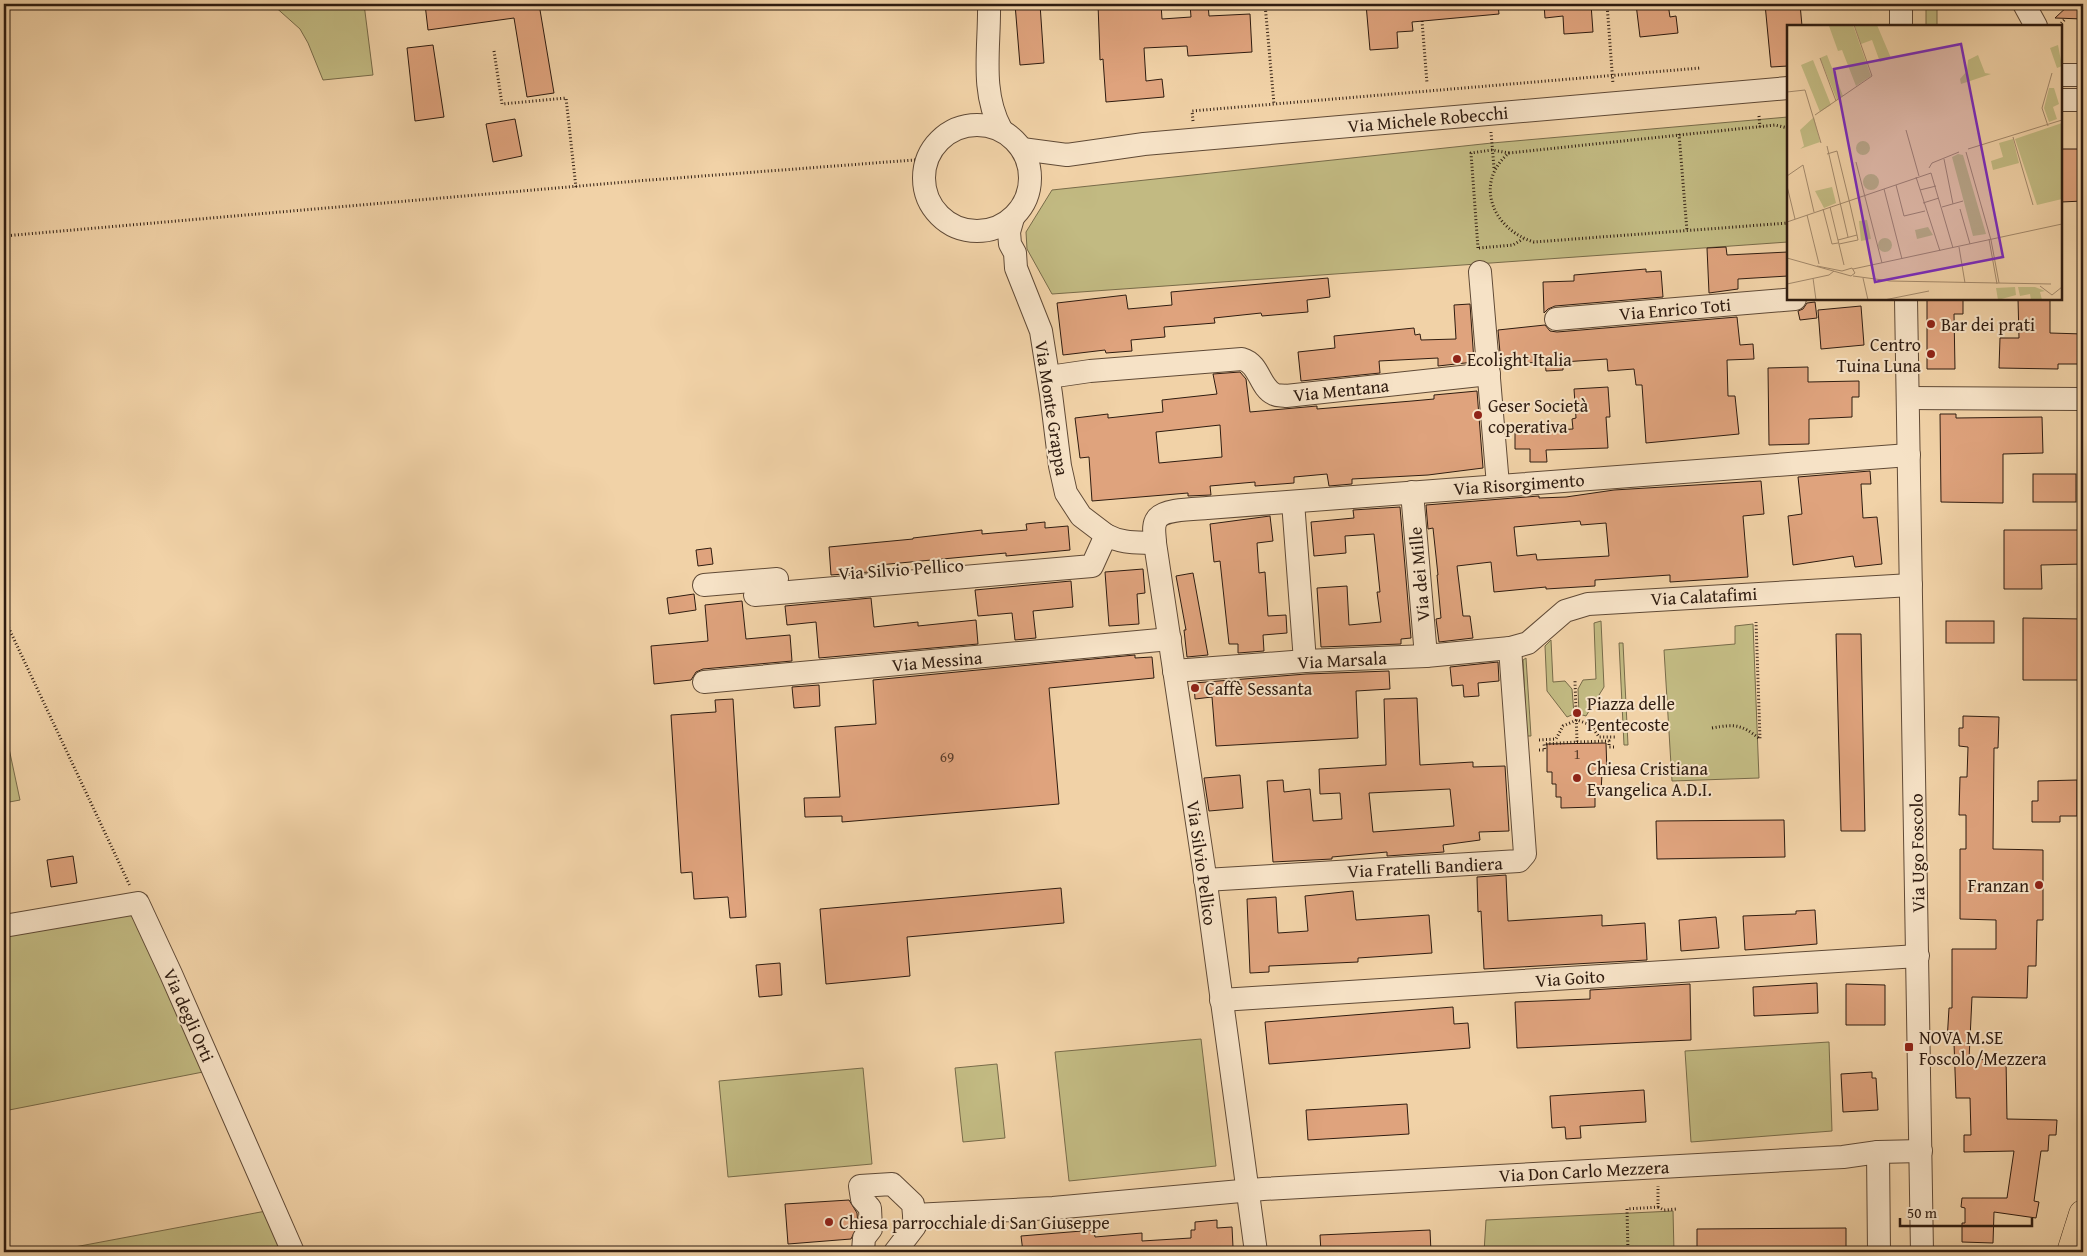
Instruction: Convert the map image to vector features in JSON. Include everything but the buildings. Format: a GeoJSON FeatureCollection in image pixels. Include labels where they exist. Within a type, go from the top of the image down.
{"type":"FeatureCollection","features":[{"type":"Feature","properties":{"kind":"main road"},"geometry":{"type":"LineString","coordinates":[[2071,1250],[2083,1214]]}},
{"type":"Feature","properties":{"kind":"street"},"geometry":{"type":"LineString","coordinates":[[989,4],[990,33],[987,82],[993,116],[1001,129]]}},
{"type":"Feature","properties":{"kind":"street"},"geometry":{"type":"LineString","coordinates":[[1900,4],[1901,25]]}},
{"type":"Feature","properties":{"kind":"street"},"geometry":{"type":"LineString","coordinates":[[2021,25],[2023,4]]}},
{"type":"Feature","properties":{"kind":"street"},"geometry":{"type":"LineString","coordinates":[[2023,4],[2035,25]]}},
{"type":"Feature","properties":{"kind":"street"},"geometry":{"type":"LineString","coordinates":[[2040,25],[2047,4]]}},
{"type":"Feature","properties":{"kind":"street"},"geometry":{"type":"LineString","coordinates":[[2062,75],[2083,75]]}},
{"type":"Feature","properties":{"kind":"street"},"geometry":{"type":"LineString","coordinates":[[966,125],[987,82]]}},
{"type":"Feature","properties":{"kind":"street","name":"Via Michele Robecchi"},"geometry":{"type":"LineString","coordinates":[[1022,149],[1067,155],[1144,144],[1787,88]]}},
{"type":"Feature","properties":{"kind":"street"},"geometry":{"type":"LineString","coordinates":[[2062,100],[2083,100]]}},
{"type":"Feature","properties":{"kind":"street"},"geometry":{"type":"LineString","coordinates":[[983,124],[1001,129],[1013,138],[1022,149],[1029,165],[1030,183],[1022,208],[1013,218],[993,229],[982,231],[964,230],[948,222],[934,210],[926,194],[924,177],[927,159],[936,144],[949,132],[966,125],[983,124]]}},
{"type":"Feature","properties":{"kind":"street","name":"Via Michele Robecchi"},"geometry":{"type":"LineString","coordinates":[[1030,183],[1042,171],[1067,155]]}},
{"type":"Feature","properties":{"kind":"street","name":"Via Monte Grappa"},"geometry":{"type":"LineString","coordinates":[[1013,218],[1009,232],[1010,244],[1015,253],[1016,268]]}},
{"type":"Feature","properties":{"kind":"street","name":"Via Monte Grappa"},"geometry":{"type":"LineString","coordinates":[[982,231],[999,244],[1016,268],[1040,331],[1049,377],[1060,466],[1066,493],[1103,544]]}},
{"type":"Feature","properties":{"kind":"street"},"geometry":{"type":"LineString","coordinates":[[1480,272],[1498,485]]}},
{"type":"Feature","properties":{"kind":"street","name":"Via Enrico Toti"},"geometry":{"type":"LineString","coordinates":[[1556,319],[1787,300]]}},
{"type":"Feature","properties":{"kind":"street","name":"Via Ugo Foscolo"},"geometry":{"type":"LineString","coordinates":[[1906,300],[1922,1252]]}},
{"type":"Feature","properties":{"kind":"street","name":"Via Mentana"},"geometry":{"type":"LineString","coordinates":[[1049,377],[1090,371],[1242,360],[1248,361],[1266,387],[1274,394],[1286,396],[1489,374]]}},
{"type":"Feature","properties":{"kind":"street"},"geometry":{"type":"LineString","coordinates":[[1908,398],[2083,398]]}},
{"type":"Feature","properties":{"kind":"street","name":"Via Risorgimento"},"geometry":{"type":"LineString","coordinates":[[1155,543],[1154,528],[1157,519],[1164,513],[1498,485],[1909,455]]}},
{"type":"Feature","properties":{"kind":"street","name":"Via dei Mille"},"geometry":{"type":"LineString","coordinates":[[1412,492],[1426,656]]}},
{"type":"Feature","properties":{"kind":"street"},"geometry":{"type":"LineString","coordinates":[[1293,502],[1305,662]]}},
{"type":"Feature","properties":{"kind":"street","name":"Via Silvio Pellico"},"geometry":{"type":"LineString","coordinates":[[704,585],[1117,541],[1155,543],[1205,880],[1256,1252]]}},
{"type":"Feature","properties":{"kind":"street","name":"Via Silvio Pellico"},"geometry":{"type":"LineString","coordinates":[[755,595],[1092,566],[1103,544]]}},
{"type":"Feature","properties":{"kind":"street","name":"Via Calatafimi"},"geometry":{"type":"LineString","coordinates":[[1510,648],[1528,643],[1565,611],[1588,604],[1911,585]]}},
{"type":"Feature","properties":{"kind":"street","name":"Via Messina"},"geometry":{"type":"LineString","coordinates":[[704,682],[1170,639]]}},
{"type":"Feature","properties":{"kind":"street","name":"Via Marsala"},"geometry":{"type":"LineString","coordinates":[[1174,671],[1426,656],[1510,648]]}},
{"type":"Feature","properties":{"kind":"street","name":"Via Fratelli Bandiera"},"geometry":{"type":"LineString","coordinates":[[1205,880],[1519,861],[1525,854],[1510,648]]}},
{"type":"Feature","properties":{"kind":"street"},"geometry":{"type":"LineString","coordinates":[[4,926],[138,903]]}},
{"type":"Feature","properties":{"kind":"street","name":"Via degli Orti"},"geometry":{"type":"LineString","coordinates":[[138,903],[293,1252]]}},
{"type":"Feature","properties":{"kind":"street","name":"Via Goito"},"geometry":{"type":"LineString","coordinates":[[1221,1000],[1918,956]]}},
{"type":"Feature","properties":{"kind":"street","name":"Via Don Carlo Mezzera"},"geometry":{"type":"LineString","coordinates":[[914,1215],[1053,1208],[1247,1190],[1844,1157],[1878,1152],[1921,1150]]}},
{"type":"Feature","properties":{"kind":"street"},"geometry":{"type":"LineString","coordinates":[[1878,1152],[1879,1252]]}},
{"type":"Feature","properties":{"kind":"street"},"geometry":{"type":"LineString","coordinates":[[865,1252],[863,1251],[864,1238],[871,1229],[870,1208],[862,1199],[860,1186],[892,1184],[913,1204],[915,1226],[895,1252]]}},
{"type":"Feature","properties":{"kind":"path"},"geometry":{"type":"LineString","coordinates":[[1265,4],[1274,104]]}},
{"type":"Feature","properties":{"kind":"path"},"geometry":{"type":"LineString","coordinates":[[1607,4],[1614,102]]}},
{"type":"Feature","properties":{"kind":"path"},"geometry":{"type":"LineString","coordinates":[[2060,25],[2065,18]]}},
{"type":"Feature","properties":{"kind":"path"},"geometry":{"type":"LineString","coordinates":[[1422,21],[1427,83]]}},
{"type":"Feature","properties":{"kind":"path"},"geometry":{"type":"LineString","coordinates":[[494,51],[502,104],[566,98],[576,188]]}},
{"type":"Feature","properties":{"kind":"path"},"geometry":{"type":"LineString","coordinates":[[1194,129],[1192,111],[1700,68]]}},
{"type":"Feature","properties":{"kind":"path"},"geometry":{"type":"LineString","coordinates":[[1759,116],[1760,127]]}},
{"type":"Feature","properties":{"kind":"path"},"geometry":{"type":"LineString","coordinates":[[1480,272],[1471,153],[1492,150],[1509,153],[1775,125],[1787,128]]}},
{"type":"Feature","properties":{"kind":"path"},"geometry":{"type":"LineString","coordinates":[[1679,134],[1687,231]]}},
{"type":"Feature","properties":{"kind":"path"},"geometry":{"type":"LineString","coordinates":[[1492,143],[1494,169],[1491,180],[1495,214],[1511,231],[1523,239],[1534,242],[1787,223]]}},
{"type":"Feature","properties":{"kind":"path"},"geometry":{"type":"LineString","coordinates":[[1494,169],[1509,153]]}},
{"type":"Feature","properties":{"kind":"path"},"geometry":{"type":"LineString","coordinates":[[4,236],[927,159]]}},
{"type":"Feature","properties":{"kind":"path"},"geometry":{"type":"LineString","coordinates":[[1478,248],[1513,245],[1523,239]]}},
{"type":"Feature","properties":{"kind":"path"},"geometry":{"type":"LineString","coordinates":[[4,618],[138,903]]}},
{"type":"Feature","properties":{"kind":"path"},"geometry":{"type":"LineString","coordinates":[[1712,728],[1736,725],[1746,728],[1760,739],[1756,622]]}},
{"type":"Feature","properties":{"kind":"path"},"geometry":{"type":"LineString","coordinates":[[1575,681],[1577,743]]}},
{"type":"Feature","properties":{"kind":"path"},"geometry":{"type":"LineString","coordinates":[[1539,740],[1556,739],[1563,726],[1577,720],[1591,725],[1599,737],[1615,737]]}},
{"type":"Feature","properties":{"kind":"path"},"geometry":{"type":"LineString","coordinates":[[1539,750],[1546,750],[1544,744],[1609,741],[1608,747],[1616,747]]}},
{"type":"Feature","properties":{"kind":"path"},"geometry":{"type":"LineString","coordinates":[[1658,1207],[1658,1185],[1662,1184],[1661,1166]]}},
{"type":"Feature","properties":{"kind":"path"},"geometry":{"type":"LineString","coordinates":[[1628,1252],[1626,1209],[1658,1207],[1664,1210],[1677,1208]]}},
{"type":"Feature","properties":{"kind":"shaded area"},"geometry":{"type":"Polygon","coordinates":[[[272,4],[364,4],[373,75],[323,80],[308,43],[300,29],[272,4]]]}},
{"type":"Feature","properties":{"kind":"shaded area"},"geometry":{"type":"Polygon","coordinates":[[[1926,4],[1937,4],[1937,25],[1926,25],[1926,4]]]}},
{"type":"Feature","properties":{"kind":"shaded area"},"geometry":{"type":"Polygon","coordinates":[[[1787,117],[1787,242],[1052,294],[1027,249],[1026,232],[1052,190],[1492,143],[1787,117]]]}},
{"type":"Feature","properties":{"kind":"shaded area"},"geometry":{"type":"Polygon","coordinates":[[[1601,621],[1604,687],[1586,716],[1579,714],[1578,689],[1583,680],[1596,679],[1594,623],[1601,621]]]}},
{"type":"Feature","properties":{"kind":"shaded area"},"geometry":{"type":"Polygon","coordinates":[[[1753,624],[1759,778],[1672,781],[1664,650],[1735,644],[1735,626],[1753,624]]]}},
{"type":"Feature","properties":{"kind":"shaded area"},"geometry":{"type":"Polygon","coordinates":[[[1551,640],[1553,682],[1565,681],[1572,689],[1574,714],[1567,717],[1547,691],[1545,646],[1551,640]]]}},
{"type":"Feature","properties":{"kind":"shaded area"},"geometry":{"type":"Polygon","coordinates":[[[1619,643],[1623,643],[1628,745],[1624,745],[1619,643]]]}},
{"type":"Feature","properties":{"kind":"shaded area"},"geometry":{"type":"Polygon","coordinates":[[[1526,658],[1531,736],[1527,736],[1523,660],[1526,658]]]}},
{"type":"Feature","properties":{"kind":"shaded area"},"geometry":{"type":"Polygon","coordinates":[[[4,725],[20,800],[4,803],[4,725]]]}},
{"type":"Feature","properties":{"kind":"shaded area"},"geometry":{"type":"Polygon","coordinates":[[[134,912],[203,1072],[4,1111],[4,935],[134,912]]]}},
{"type":"Feature","properties":{"kind":"shaded area"},"geometry":{"type":"Polygon","coordinates":[[[1201,1039],[1216,1166],[1069,1181],[1055,1052],[1201,1039]]]}},
{"type":"Feature","properties":{"kind":"shaded area"},"geometry":{"type":"Polygon","coordinates":[[[1829,1042],[1832,1131],[1691,1142],[1685,1051],[1829,1042]]]}},
{"type":"Feature","properties":{"kind":"shaded area"},"geometry":{"type":"Polygon","coordinates":[[[997,1064],[1005,1138],[963,1142],[955,1068],[997,1064]]]}},
{"type":"Feature","properties":{"kind":"shaded area"},"geometry":{"type":"Polygon","coordinates":[[[863,1068],[872,1164],[728,1177],[719,1081],[863,1068]]]}},
{"type":"Feature","properties":{"kind":"shaded area"},"geometry":{"type":"Polygon","coordinates":[[[266,1211],[283,1252],[48,1252],[266,1211]]]}},
{"type":"Feature","properties":{"kind":"shaded area"},"geometry":{"type":"Polygon","coordinates":[[[1673,1211],[1674,1252],[1484,1252],[1486,1220],[1673,1211]]]}},
{"type":"Feature","properties":{"kind":"place","name":"Bar dei prati"},"geometry":{"type":"Point","coordinates":[1931,324]}},
{"type":"Feature","properties":{"kind":"place","name":"Centro Tuina Luna"},"geometry":{"type":"Point","coordinates":[1931,354]}},
{"type":"Feature","properties":{"kind":"place","name":"Ecolight Italia"},"geometry":{"type":"Point","coordinates":[1457,359]}},
{"type":"Feature","properties":{"kind":"place","name":"Geser Società coperativa"},"geometry":{"type":"Point","coordinates":[1478,415]}},
{"type":"Feature","properties":{"kind":"place","name":"Caffè Sessanta"},"geometry":{"type":"Point","coordinates":[1195,688]}},
{"type":"Feature","properties":{"kind":"place","name":"Piazza delle Pentecoste"},"geometry":{"type":"Point","coordinates":[1577,713]}},
{"type":"Feature","properties":{"kind":"place","name":"Chiesa Cristiana Evangelica A.D.I."},"geometry":{"type":"Point","coordinates":[1577,778]}},
{"type":"Feature","properties":{"kind":"place","name":"Franzan"},"geometry":{"type":"Point","coordinates":[2039,885]}},
{"type":"Feature","properties":{"kind":"place","name":"NOVA M.SE Foscolo/Mezzera"},"geometry":{"type":"Point","coordinates":[1909,1047]}},
{"type":"Feature","properties":{"kind":"place","name":"Chiesa parrocchiale di San Giuseppe"},"geometry":{"type":"Point","coordinates":[829,1222]}}]}
